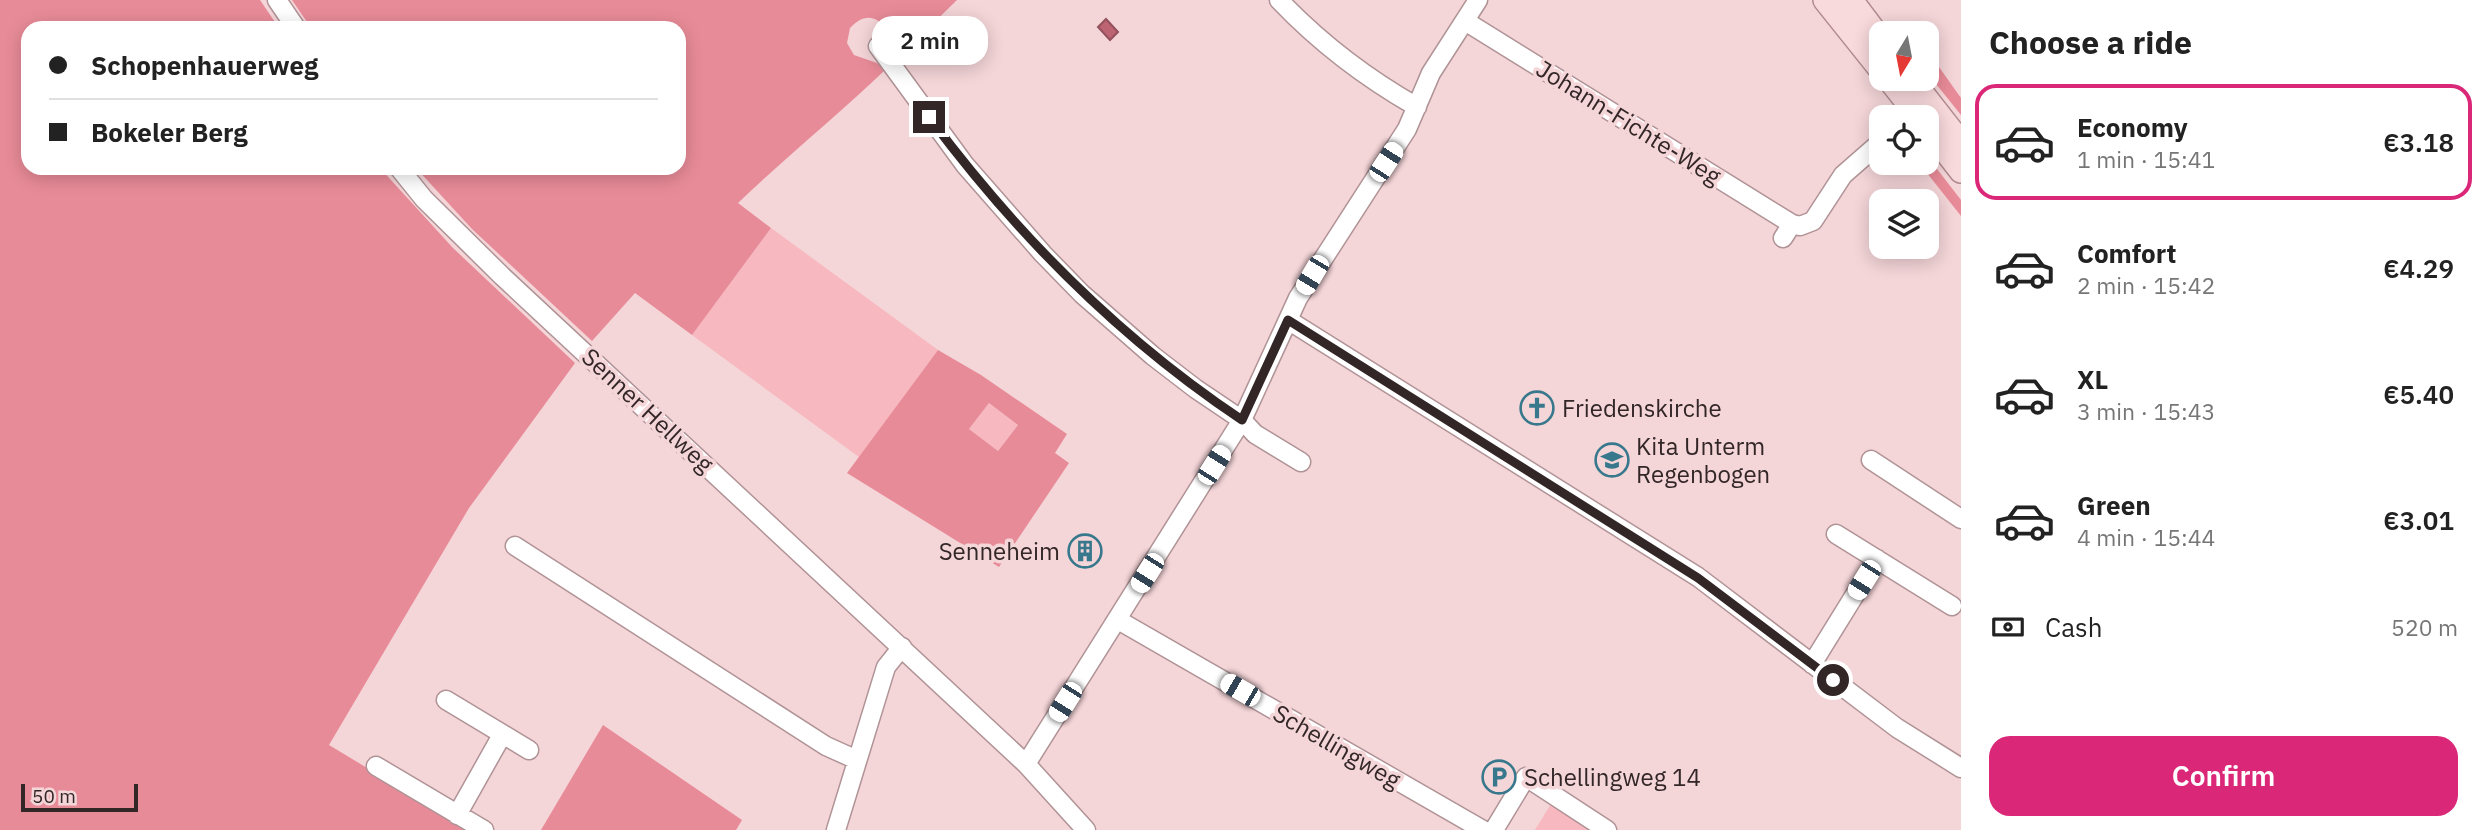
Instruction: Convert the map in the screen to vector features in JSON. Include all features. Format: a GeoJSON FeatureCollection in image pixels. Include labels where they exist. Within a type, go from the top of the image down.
{"type":"FeatureCollection","features":[{"type":"Feature","properties":{"kind":"main road"},"geometry":{"type":"LineString","coordinates":[[1825,0],[1869,55]]}},
{"type":"Feature","properties":{"kind":"main road"},"geometry":{"type":"LineString","coordinates":[[1851,0],[1869,24]]}},
{"type":"Feature","properties":{"kind":"main road"},"geometry":{"type":"LineString","coordinates":[[1898,91],[1910,105]]}},
{"type":"Feature","properties":{"kind":"main road"},"geometry":{"type":"LineString","coordinates":[[1920,91],[1961,143]]}},
{"type":"Feature","properties":{"kind":"main road"},"geometry":{"type":"LineString","coordinates":[[1939,143],[1961,171]]}},
{"type":"Feature","properties":{"kind":"street"},"geometry":{"type":"LineString","coordinates":[[277,0],[291,21]]}},
{"type":"Feature","properties":{"kind":"street"},"geometry":{"type":"LineString","coordinates":[[1279,0],[1294,16],[1358,69],[1417,107]]}},
{"type":"Feature","properties":{"kind":"street"},"geometry":{"type":"LineString","coordinates":[[1026,764],[1242,420],[1312,275],[1407,129],[1431,73],[1478,0]]}},
{"type":"Feature","properties":{"kind":"street","name":"Johann-Fichte-Weg"},"geometry":{"type":"LineString","coordinates":[[1465,21],[1788,231],[1812,221],[1843,175],[1869,153]]}},
{"type":"Feature","properties":{"kind":"street"},"geometry":{"type":"LineString","coordinates":[[878,46],[965,165],[1082,294],[1196,389],[1242,420],[1255,434],[1301,462]]}},
{"type":"Feature","properties":{"kind":"street","name":"Senner Hellweg"},"geometry":{"type":"LineString","coordinates":[[405,175],[424,199],[502,276],[1026,764],[1086,830]]}},
{"type":"Feature","properties":{"kind":"street"},"geometry":{"type":"LineString","coordinates":[[1288,320],[1698,578],[1897,728],[1961,768]]}},
{"type":"Feature","properties":{"kind":"street"},"geometry":{"type":"LineString","coordinates":[[1871,460],[1961,519]]}},
{"type":"Feature","properties":{"kind":"street"},"geometry":{"type":"LineString","coordinates":[[1836,534],[1952,606]]}},
{"type":"Feature","properties":{"kind":"street"},"geometry":{"type":"LineString","coordinates":[[515,546],[826,746],[857,760]]}},
{"type":"Feature","properties":{"kind":"street"},"geometry":{"type":"LineString","coordinates":[[1812,664],[1877,559]]}},
{"type":"Feature","properties":{"kind":"street","name":"Schellingweg"},"geometry":{"type":"LineString","coordinates":[[1118,620],[1483,830]]}},
{"type":"Feature","properties":{"kind":"street"},"geometry":{"type":"LineString","coordinates":[[836,830],[886,667],[902,647]]}},
{"type":"Feature","properties":{"kind":"street"},"geometry":{"type":"LineString","coordinates":[[446,700],[529,750]]}},
{"type":"Feature","properties":{"kind":"street"},"geometry":{"type":"LineString","coordinates":[[457,815],[502,735]]}},
{"type":"Feature","properties":{"kind":"street"},"geometry":{"type":"LineString","coordinates":[[376,766],[484,830]]}},
{"type":"Feature","properties":{"kind":"street"},"geometry":{"type":"LineString","coordinates":[[1494,830],[1525,777],[1608,830]]}},
{"type":"Feature","properties":{"kind":"shaded area"},"geometry":{"type":"Polygon","coordinates":[[[0,0],[260,0],[274,21],[21,21],[21,175],[386,175],[453,248],[575,363],[469,508],[329,745],[470,830],[0,830],[0,0]]]}},
{"type":"Feature","properties":{"kind":"shaded area"},"geometry":{"type":"Polygon","coordinates":[[[292,0],[957,0],[902,54],[887,30],[875,19],[867,18],[850,28],[847,43],[854,55],[877,63],[885,70],[738,203],[771,228],[692,335],[635,293],[592,341],[472,229],[422,175],[686,175],[686,21],[306,21],[292,0]]]}},
{"type":"Feature","properties":{"kind":"shaded area"},"geometry":{"type":"Polygon","coordinates":[[[1106,19],[1118,32],[1110,40],[1098,27],[1106,19]]]}},
{"type":"Feature","properties":{"kind":"shaded area"},"geometry":{"type":"Polygon","coordinates":[[[1939,67],[1961,98],[1961,115],[1939,88],[1939,67]]]}},
{"type":"Feature","properties":{"kind":"shaded area"},"geometry":{"type":"Polygon","coordinates":[[[1939,172],[1961,200],[1961,216],[1929,175],[1939,175],[1939,172]]]}},
{"type":"Feature","properties":{"kind":"shaded area"},"geometry":{"type":"Polygon","coordinates":[[[771,228],[938,350],[859,457],[692,335],[771,228]]]}},
{"type":"Feature","properties":{"kind":"shaded area"},"geometry":{"type":"Polygon","coordinates":[[[938,350],[981,375],[1067,434],[1055,453],[1069,463],[999,567],[847,473],[938,350]],[[989,403],[969,429],[998,451],[1018,425],[989,403]]]}},
{"type":"Feature","properties":{"kind":"shaded area"},"geometry":{"type":"Polygon","coordinates":[[[989,403],[1018,425],[998,451],[969,429],[989,403]]]}},
{"type":"Feature","properties":{"kind":"shaded area"},"geometry":{"type":"Polygon","coordinates":[[[603,725],[742,820],[736,830],[541,830],[603,725]]]}},
{"type":"Feature","properties":{"kind":"shaded area"},"geometry":{"type":"Polygon","coordinates":[[[1551,804],[1592,830],[1535,830],[1551,804]]]}},
{"type":"Feature","properties":{"kind":"place","name":"Friedenskirche"},"geometry":{"type":"Point","coordinates":[1537,408]}},
{"type":"Feature","properties":{"kind":"place","name":"Kita Unterm Regenbogen"},"geometry":{"type":"Point","coordinates":[1612,460]}},
{"type":"Feature","properties":{"kind":"place","name":"Senneheim"},"geometry":{"type":"Point","coordinates":[1085,551]}},
{"type":"Feature","properties":{"kind":"place","name":"Schellingweg 14"},"geometry":{"type":"Point","coordinates":[1499,777]}},
{"type":"Feature","properties":{"kind":"route"},"geometry":{"type":"LineString","coordinates":[[929,117],[996,202],[1082,294],[1196,389],[1242,420],[1288,320],[1698,578],[1833,680]]}}]}
